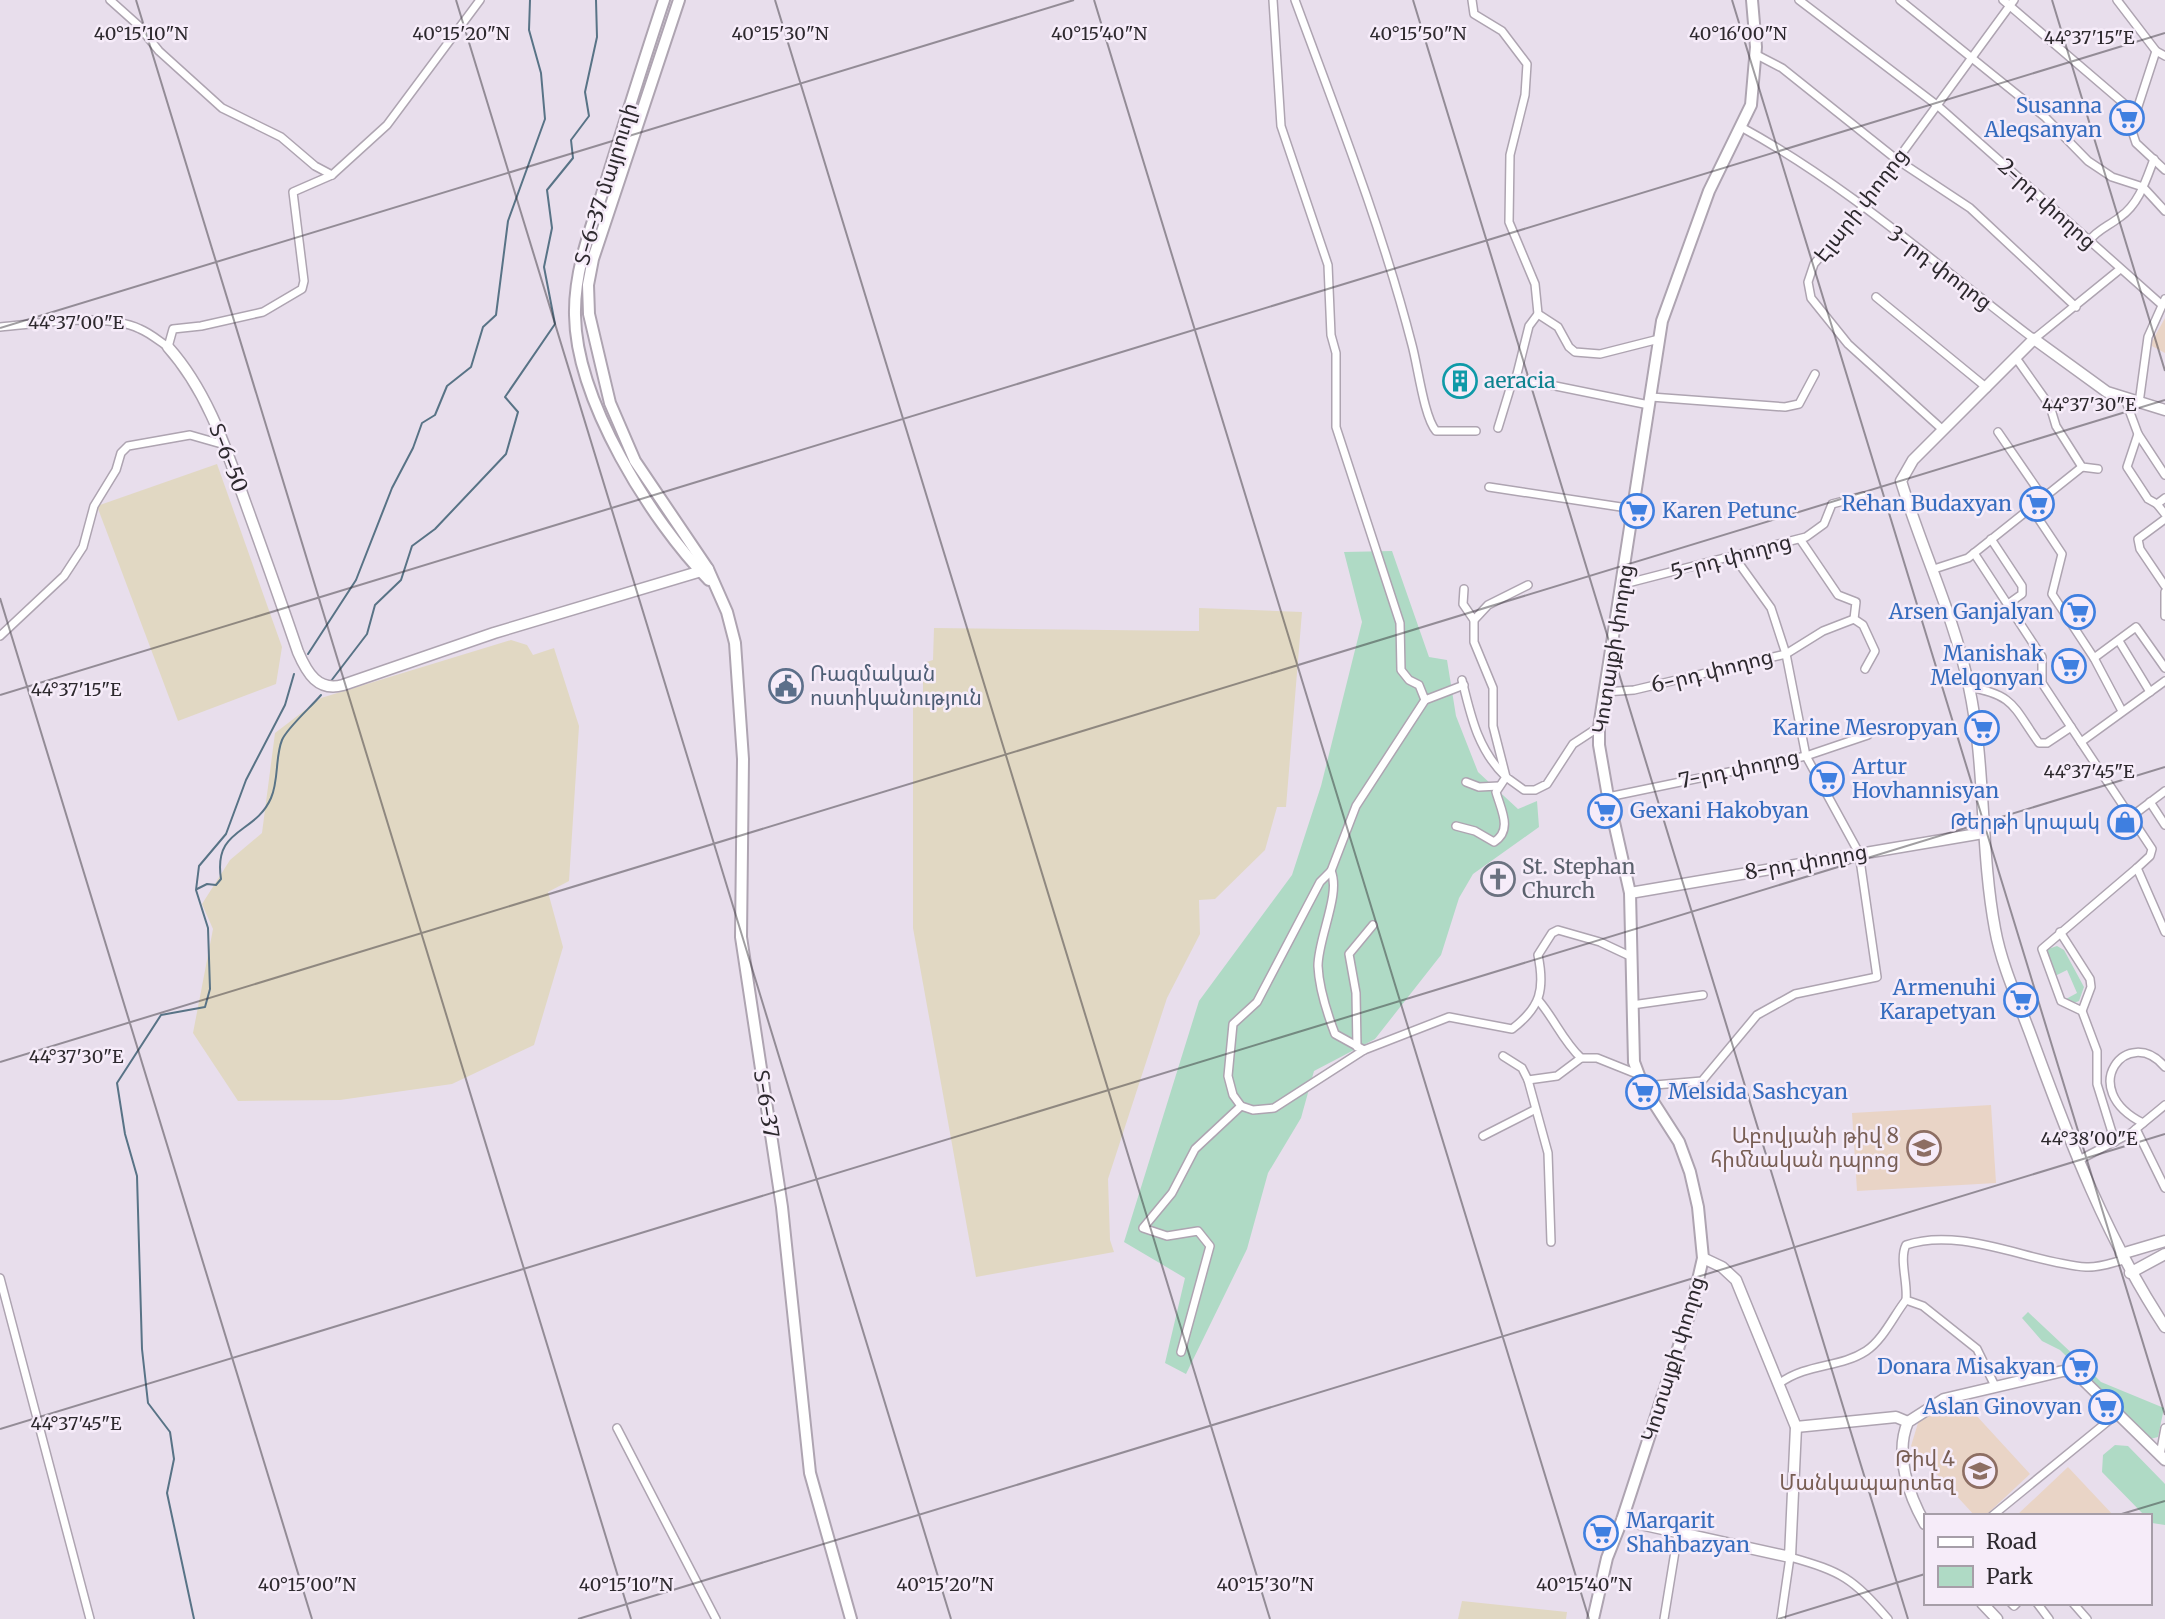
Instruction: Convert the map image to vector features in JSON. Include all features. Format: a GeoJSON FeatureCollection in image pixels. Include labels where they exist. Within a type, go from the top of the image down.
{"type":"FeatureCollection","features":[{"type":"Feature","properties":{"kind":"main road","name":"Տ-6-37 մայրուղի"},"geometry":{"type":"LineString","coordinates":[[612,181],[664,0]]}},
{"type":"Feature","properties":{"kind":"main road","name":"Տ-6-37 մայրուղի"},"geometry":{"type":"LineString","coordinates":[[679,0],[582,255],[575,317],[597,407],[630,464],[715,586]]}},
{"type":"Feature","properties":{"kind":"main road","name":"Կոտայքի փողոց"},"geometry":{"type":"LineString","coordinates":[[1593,1619],[1607,1558],[1692,1306],[1703,1258],[1699,1216],[1690,1172],[1670,1123],[1643,1086],[1633,1062],[1630,893],[1608,797],[1599,745],[1599,727],[1662,321],[1709,191],[1751,105],[1755,54],[1752,0]]}},
{"type":"Feature","properties":{"kind":"main road","name":"Տ-6-37"},"geometry":{"type":"LineString","coordinates":[[715,586],[727,612],[737,657],[743,759],[741,937],[782,1207],[810,1473],[851,1619]]}},
{"type":"Feature","properties":{"kind":"street"},"geometry":{"type":"LineString","coordinates":[[110,0],[138,25],[159,51],[222,108],[281,137],[315,166],[332,175]]}},
{"type":"Feature","properties":{"kind":"street"},"geometry":{"type":"LineString","coordinates":[[0,327],[80,321],[115,323],[139,328],[167,347],[173,329],[201,326],[263,312],[302,289],[304,281],[293,192],[332,175],[387,125],[480,0]]}},
{"type":"Feature","properties":{"kind":"street"},"geometry":{"type":"LineString","coordinates":[[1273,0],[1281,126],[1328,265],[1331,335],[1336,353],[1336,427],[1400,623],[1401,670],[1409,680],[1419,685],[1425,700]]}},
{"type":"Feature","properties":{"kind":"street"},"geometry":{"type":"LineString","coordinates":[[1295,0],[1395,278],[1424,389],[1428,422],[1436,432],[1476,431]]}},
{"type":"Feature","properties":{"kind":"street"},"geometry":{"type":"LineString","coordinates":[[1472,0],[1474,14],[1502,31],[1527,64],[1525,95],[1510,155],[1509,222],[1535,285],[1538,314],[1528,326],[1516,378],[1513,379],[1498,428]]}},
{"type":"Feature","properties":{"kind":"street","name":"2-րդ փողոց"},"geometry":{"type":"LineString","coordinates":[[1799,0],[1937,106],[2119,270],[2163,302]]}},
{"type":"Feature","properties":{"kind":"street"},"geometry":{"type":"LineString","coordinates":[[1900,0],[2057,127],[2093,165],[2112,177],[2143,187],[2165,211]]}},
{"type":"Feature","properties":{"kind":"street"},"geometry":{"type":"LineString","coordinates":[[2117,0],[2156,51],[2165,56]]}},
{"type":"Feature","properties":{"kind":"street"},"geometry":{"type":"LineString","coordinates":[[2009,2],[2135,113]]}},
{"type":"Feature","properties":{"kind":"street","name":"Էլարի փողոց"},"geometry":{"type":"LineString","coordinates":[[1943,430],[1848,344],[1811,298],[1808,282],[1814,264],[1862,208],[1973,58],[2009,2]]}},
{"type":"Feature","properties":{"kind":"street"},"geometry":{"type":"LineString","coordinates":[[2156,51],[2135,113],[2132,136],[2165,170]]}},
{"type":"Feature","properties":{"kind":"street"},"geometry":{"type":"LineString","coordinates":[[1755,54],[1782,68],[1896,159],[1970,208],[2076,307]]}},
{"type":"Feature","properties":{"kind":"street","name":"3-րդ փողոց"},"geometry":{"type":"LineString","coordinates":[[1741,127],[1777,146],[2034,339]]}},
{"type":"Feature","properties":{"kind":"street"},"geometry":{"type":"LineString","coordinates":[[2089,241],[2130,208],[2143,187],[2154,159]]}},
{"type":"Feature","properties":{"kind":"street"},"geometry":{"type":"LineString","coordinates":[[2119,270],[2034,339],[1913,460],[1901,481],[1934,569],[1969,687],[1978,748],[1983,833],[1992,907],[2002,955],[2077,1161],[2130,1273],[2165,1327]]}},
{"type":"Feature","properties":{"kind":"street"},"geometry":{"type":"LineString","coordinates":[[1876,297],[1987,388]]}},
{"type":"Feature","properties":{"kind":"street"},"geometry":{"type":"LineString","coordinates":[[2139,403],[2148,337],[2163,302]]}},
{"type":"Feature","properties":{"kind":"street"},"geometry":{"type":"LineString","coordinates":[[1538,314],[1558,327],[1569,347],[1575,352],[1600,354],[1659,339]]}},
{"type":"Feature","properties":{"kind":"street"},"geometry":{"type":"LineString","coordinates":[[2034,339],[2093,383],[2124,399],[2165,410]]}},
{"type":"Feature","properties":{"kind":"street","name":"Տ-6-50"},"geometry":{"type":"LineString","coordinates":[[167,347],[187,369],[202,393],[225,444],[305,668],[313,679],[331,689],[494,634],[705,570]]}},
{"type":"Feature","properties":{"kind":"street"},"geometry":{"type":"LineString","coordinates":[[2016,358],[2050,406],[2056,426],[2082,467]]}},
{"type":"Feature","properties":{"kind":"street"},"geometry":{"type":"LineString","coordinates":[[1516,378],[1650,401],[1785,407],[1799,404],[1815,374]]}},
{"type":"Feature","properties":{"kind":"street"},"geometry":{"type":"LineString","coordinates":[[2124,399],[2138,435],[2165,475]]}},
{"type":"Feature","properties":{"kind":"street"},"geometry":{"type":"LineString","coordinates":[[1998,432],[2042,496]]}},
{"type":"Feature","properties":{"kind":"street"},"geometry":{"type":"LineString","coordinates":[[0,636],[64,576],[83,547],[94,506],[116,470],[121,453],[128,446],[190,435],[225,444]]}},
{"type":"Feature","properties":{"kind":"street"},"geometry":{"type":"LineString","coordinates":[[2138,435],[2127,467],[2148,499],[2157,504],[2165,517],[2138,539],[2140,549],[2165,589],[2165,616]]}},
{"type":"Feature","properties":{"kind":"street"},"geometry":{"type":"LineString","coordinates":[[1934,569],[1968,558],[2042,496],[2082,467],[2098,469]]}},
{"type":"Feature","properties":{"kind":"street"},"geometry":{"type":"LineString","coordinates":[[1489,486],[1634,509]]}},
{"type":"Feature","properties":{"kind":"street","name":"5-րդ փողոց"},"geometry":{"type":"LineString","coordinates":[[1623,584],[1735,558],[1800,539],[1824,524],[1832,505],[1863,496]]}},
{"type":"Feature","properties":{"kind":"street"},"geometry":{"type":"LineString","coordinates":[[2157,504],[2165,498]]}},
{"type":"Feature","properties":{"kind":"street"},"geometry":{"type":"LineString","coordinates":[[2030,506],[2062,554],[2052,594],[2094,658],[2122,711]]}},
{"type":"Feature","properties":{"kind":"street"},"geometry":{"type":"LineString","coordinates":[[1800,539],[1838,595],[1856,602],[1854,619],[1863,625],[1875,652],[1865,669]]}},
{"type":"Feature","properties":{"kind":"street"},"geometry":{"type":"LineString","coordinates":[[1991,539],[2022,586],[2022,594],[2008,604]]}},
{"type":"Feature","properties":{"kind":"street"},"geometry":{"type":"LineString","coordinates":[[1974,553],[2042,657],[2042,683],[2132,816],[2152,853],[2045,945],[2043,956],[2061,1002],[2081,1011],[2097,1051],[2097,1084],[2115,1142]]}},
{"type":"Feature","properties":{"kind":"street"},"geometry":{"type":"LineString","coordinates":[[1643,1086],[1702,1082],[1757,1015],[1795,994],[1877,977],[1859,853],[1807,756],[1786,654],[1771,608],[1735,558]]}},
{"type":"Feature","properties":{"kind":"street"},"geometry":{"type":"LineString","coordinates":[[1474,620],[1488,605],[1528,585]]}},
{"type":"Feature","properties":{"kind":"street"},"geometry":{"type":"LineString","coordinates":[[1464,589],[1463,604],[1474,620],[1474,642],[1493,688],[1493,726],[1506,777]]}},
{"type":"Feature","properties":{"kind":"street","name":"6-րդ փողոց"},"geometry":{"type":"LineString","coordinates":[[1604,692],[1634,690],[1786,654],[1823,631],[1854,619]]}},
{"type":"Feature","properties":{"kind":"street"},"geometry":{"type":"LineString","coordinates":[[2094,658],[2136,627],[2165,668]]}},
{"type":"Feature","properties":{"kind":"street"},"geometry":{"type":"LineString","coordinates":[[2119,641],[2150,692]]}},
{"type":"Feature","properties":{"kind":"street"},"geometry":{"type":"LineString","coordinates":[[2081,742],[2165,681]]}},
{"type":"Feature","properties":{"kind":"street"},"geometry":{"type":"LineString","coordinates":[[1599,727],[1573,744],[1547,784],[1535,790],[1524,790],[1490,761],[1474,727],[1463,683],[1425,700],[1356,806],[1331,871],[1320,881],[1257,1002],[1233,1024],[1228,1076],[1233,1095],[1241,1106],[1253,1110],[1274,1108],[1361,1049],[1450,1017],[1512,1029],[1526,1019],[1539,1001],[1541,966],[1538,955],[1552,933],[1565,932],[1632,957]]}},
{"type":"Feature","properties":{"kind":"street"},"geometry":{"type":"LineString","coordinates":[[1969,687],[1998,692],[2006,698],[2039,743],[2047,743],[2071,727]]}},
{"type":"Feature","properties":{"kind":"street","name":"7-րդ փողոց"},"geometry":{"type":"LineString","coordinates":[[1608,797],[1807,756],[1868,735]]}},
{"type":"Feature","properties":{"kind":"street"},"geometry":{"type":"LineString","coordinates":[[1456,826],[1475,831],[1490,843],[1500,838],[1505,819],[1496,792],[1506,777]]}},
{"type":"Feature","properties":{"kind":"street"},"geometry":{"type":"LineString","coordinates":[[1466,782],[1479,787],[1499,786]]}},
{"type":"Feature","properties":{"kind":"street"},"geometry":{"type":"LineString","coordinates":[[2132,816],[2165,791]]}},
{"type":"Feature","properties":{"kind":"street"},"geometry":{"type":"LineString","coordinates":[[2150,802],[2165,825]]}},
{"type":"Feature","properties":{"kind":"street","name":"8-րդ փողոց"},"geometry":{"type":"LineString","coordinates":[[1630,893],[1983,833]]}},
{"type":"Feature","properties":{"kind":"street"},"geometry":{"type":"LineString","coordinates":[[2137,868],[2165,932]]}},
{"type":"Feature","properties":{"kind":"street"},"geometry":{"type":"LineString","coordinates":[[1331,871],[1335,889],[1322,931],[1318,967],[1326,1009],[1335,1034],[1361,1049]]}},
{"type":"Feature","properties":{"kind":"street"},"geometry":{"type":"LineString","coordinates":[[1361,1049],[1349,954],[1373,925]]}},
{"type":"Feature","properties":{"kind":"street"},"geometry":{"type":"LineString","coordinates":[[2060,932],[2090,979],[2091,987],[2081,1011]]}},
{"type":"Feature","properties":{"kind":"street"},"geometry":{"type":"LineString","coordinates":[[1632,1005],[1703,995]]}},
{"type":"Feature","properties":{"kind":"street"},"geometry":{"type":"LineString","coordinates":[[1539,1001],[1554,1019],[1562,1040],[1581,1058]]}},
{"type":"Feature","properties":{"kind":"street"},"geometry":{"type":"LineString","coordinates":[[2143,1123],[2127,1115],[2118,1105],[2108,1076],[2117,1062],[2131,1054],[2146,1053],[2164,1064]]}},
{"type":"Feature","properties":{"kind":"street"},"geometry":{"type":"LineString","coordinates":[[1503,1056],[1522,1068],[1528,1080],[1534,1110],[1548,1153],[1551,1241]]}},
{"type":"Feature","properties":{"kind":"street"},"geometry":{"type":"LineString","coordinates":[[1528,1080],[1558,1076],[1581,1058],[1597,1058],[1637,1074]]}},
{"type":"Feature","properties":{"kind":"street"},"geometry":{"type":"LineString","coordinates":[[2077,1161],[2136,1129],[2165,1105]]}},
{"type":"Feature","properties":{"kind":"street"},"geometry":{"type":"LineString","coordinates":[[1181,1352],[1210,1246],[1198,1231],[1167,1236],[1143,1228],[1172,1193],[1195,1149],[1241,1106]]}},
{"type":"Feature","properties":{"kind":"street"},"geometry":{"type":"LineString","coordinates":[[1483,1136],[1534,1110]]}},
{"type":"Feature","properties":{"kind":"street"},"geometry":{"type":"LineString","coordinates":[[2136,1129],[2165,1188]]}},
{"type":"Feature","properties":{"kind":"street"},"geometry":{"type":"LineString","coordinates":[[1780,1383],[1805,1368],[1866,1352],[1878,1340],[1906,1300],[1903,1250],[1906,1245],[1915,1242],[1971,1243],[2087,1268],[2165,1241]]}},
{"type":"Feature","properties":{"kind":"street"},"geometry":{"type":"LineString","coordinates":[[2130,1273],[2165,1254]]}},
{"type":"Feature","properties":{"kind":"street"},"geometry":{"type":"LineString","coordinates":[[1703,1258],[1722,1267],[1736,1280],[1796,1427],[1790,1557],[1781,1619]]}},
{"type":"Feature","properties":{"kind":"street"},"geometry":{"type":"LineString","coordinates":[[0,1278],[90,1619]]}},
{"type":"Feature","properties":{"kind":"street"},"geometry":{"type":"LineString","coordinates":[[1906,1300],[1923,1306],[1977,1349],[1995,1386]]}},
{"type":"Feature","properties":{"kind":"street"},"geometry":{"type":"LineString","coordinates":[[1924,1522],[1907,1480],[1903,1443],[1908,1422],[1944,1399],[2074,1371],[2162,1458]]}},
{"type":"Feature","properties":{"kind":"street"},"geometry":{"type":"LineString","coordinates":[[1996,1514],[2118,1413]]}},
{"type":"Feature","properties":{"kind":"street"},"geometry":{"type":"LineString","coordinates":[[1796,1427],[1896,1417],[1908,1422]]}},
{"type":"Feature","properties":{"kind":"street"},"geometry":{"type":"LineString","coordinates":[[617,1428],[716,1619]]}},
{"type":"Feature","properties":{"kind":"street"},"geometry":{"type":"LineString","coordinates":[[2162,1458],[2165,1428]]}},
{"type":"Feature","properties":{"kind":"street"},"geometry":{"type":"LineString","coordinates":[[1622,1520],[1790,1557],[1832,1569],[1856,1583],[1888,1619]]}},
{"type":"Feature","properties":{"kind":"street"},"geometry":{"type":"LineString","coordinates":[[1664,1619],[1678,1533]]}},
{"type":"Feature","properties":{"kind":"street"},"geometry":{"type":"LineString","coordinates":[[1984,1605],[1997,1619]]}},
{"type":"Feature","properties":{"kind":"street"},"geometry":{"type":"LineString","coordinates":[[2075,1605],[2087,1619]]}},
{"type":"Feature","properties":{"kind":"shaded area"},"geometry":{"type":"Polygon","coordinates":[[[2165,318],[2165,353],[2150,345],[2165,318]]]}},
{"type":"Feature","properties":{"kind":"shaded area"},"geometry":{"type":"Polygon","coordinates":[[[217,464],[282,647],[276,684],[178,721],[97,506],[217,464]]]}},
{"type":"Feature","properties":{"kind":"shaded area"},"geometry":{"type":"Polygon","coordinates":[[[1199,608],[1302,612],[1286,807],[1277,807],[1265,850],[1215,899],[1199,900],[1200,934],[1167,998],[1108,1179],[1110,1240],[1114,1252],[976,1277],[913,928],[913,702],[923,702],[923,663],[933,660],[934,628],[1199,631],[1199,608]]]}},
{"type":"Feature","properties":{"kind":"shaded area"},"geometry":{"type":"Polygon","coordinates":[[[511,640],[527,645],[533,655],[554,648],[579,726],[569,881],[548,892],[563,947],[534,1045],[452,1084],[340,1100],[238,1101],[193,1033],[213,929],[202,904],[230,860],[262,833],[275,733],[321,698],[511,640]]]}},
{"type":"Feature","properties":{"kind":"shaded area","name":"Աբովյանի թիվ 8 հիմնական դպրոց"},"geometry":{"type":"Polygon","coordinates":[[[1991,1105],[1996,1183],[1857,1191],[1852,1113],[1991,1105]]]}},
{"type":"Feature","properties":{"kind":"shaded area"},"geometry":{"type":"Polygon","coordinates":[[[1963,1401],[2030,1474],[1987,1514],[1973,1514],[1911,1446],[1918,1423],[1941,1405],[1963,1401]]]}},
{"type":"Feature","properties":{"kind":"shaded area"},"geometry":{"type":"Polygon","coordinates":[[[2068,1467],[2112,1514],[2018,1514],[2068,1467]]]}},
{"type":"Feature","properties":{"kind":"shaded area"},"geometry":{"type":"Polygon","coordinates":[[[1462,1601],[1567,1612],[1566,1619],[1458,1619],[1462,1601]]]}},
{"type":"Feature","properties":{"kind":"green space"},"geometry":{"type":"Polygon","coordinates":[[[1392,551],[1429,657],[1447,660],[1456,716],[1478,772],[1518,809],[1537,801],[1539,827],[1473,874],[1459,898],[1441,955],[1375,1039],[1314,1071],[1301,1118],[1268,1173],[1247,1249],[1186,1374],[1165,1363],[1185,1278],[1124,1242],[1199,1001],[1292,875],[1321,786],[1362,622],[1344,552],[1392,551]]]}},
{"type":"Feature","properties":{"kind":"green space"},"geometry":{"type":"Polygon","coordinates":[[[2057,946],[2064,950],[2084,987],[2079,1001],[2071,1004],[2066,999],[2077,993],[2067,970],[2055,976],[2047,954],[2048,949],[2057,946]]]}},
{"type":"Feature","properties":{"kind":"green space"},"geometry":{"type":"Polygon","coordinates":[[[2028,1312],[2078,1359],[2093,1364],[2092,1373],[2101,1382],[2164,1408],[2158,1437],[2150,1439],[2060,1350],[2042,1341],[2022,1318],[2028,1312]]]}},
{"type":"Feature","properties":{"kind":"green space"},"geometry":{"type":"Polygon","coordinates":[[[2115,1445],[2128,1446],[2165,1484],[2165,1525],[2152,1523],[2151,1514],[2143,1514],[2102,1472],[2103,1455],[2115,1445]]]}},
{"type":"Feature","properties":{"kind":"waterway"},"geometry":{"type":"LineString","coordinates":[[308,654],[356,580],[392,488],[413,448],[422,423],[435,415],[447,386],[471,367],[483,327],[496,315],[508,221],[545,119],[541,73],[529,30],[530,0]]}},
{"type":"Feature","properties":{"kind":"waterway"},"geometry":{"type":"LineString","coordinates":[[331,681],[367,634],[375,605],[401,580],[412,546],[435,529],[506,454],[518,412],[505,397],[555,324],[544,267],[552,228],[547,190],[573,158],[571,140],[589,116],[585,92],[597,37],[596,0]]}},
{"type":"Feature","properties":{"kind":"waterway"},"geometry":{"type":"LineString","coordinates":[[194,1619],[167,1493],[174,1459],[170,1432],[148,1403],[142,1349],[137,1176],[125,1134],[117,1083],[161,1015],[205,1007],[210,989],[208,928],[196,890],[199,866],[226,834],[246,780],[285,705],[294,674]]}},
{"type":"Feature","properties":{"kind":"waterway"},"geometry":{"type":"LineString","coordinates":[[197,889],[207,884],[216,885],[221,879],[220,862],[229,840],[255,819],[271,798],[282,740],[321,695]]}},
{"type":"Feature","properties":{"kind":"place","name":"Susanna Aleqsanyan"},"geometry":{"type":"Point","coordinates":[2127,118]}},
{"type":"Feature","properties":{"kind":"place","name":"aeracia"},"geometry":{"type":"Point","coordinates":[1460,381]}},
{"type":"Feature","properties":{"kind":"place","name":"Rehan Budaxyan"},"geometry":{"type":"Point","coordinates":[2037,504]}},
{"type":"Feature","properties":{"kind":"place","name":"Karen Petunc"},"geometry":{"type":"Point","coordinates":[1637,511]}},
{"type":"Feature","properties":{"kind":"place","name":"Arsen Ganjalyan"},"geometry":{"type":"Point","coordinates":[2078,612]}},
{"type":"Feature","properties":{"kind":"place","name":"Manishak Melqonyan"},"geometry":{"type":"Point","coordinates":[2069,666]}},
{"type":"Feature","properties":{"kind":"place","name":"Ռազմական ոստիկանություն"},"geometry":{"type":"Point","coordinates":[786,686]}},
{"type":"Feature","properties":{"kind":"place","name":"Karine Mesropyan"},"geometry":{"type":"Point","coordinates":[1982,728]}},
{"type":"Feature","properties":{"kind":"place","name":"Artur Hovhannisyan"},"geometry":{"type":"Point","coordinates":[1827,779]}},
{"type":"Feature","properties":{"kind":"place","name":"Gexani Hakobyan"},"geometry":{"type":"Point","coordinates":[1605,811]}},
{"type":"Feature","properties":{"kind":"place","name":"Թերթի կրպակ"},"geometry":{"type":"Point","coordinates":[2125,822]}},
{"type":"Feature","properties":{"kind":"place","name":"St. Stephan Church"},"geometry":{"type":"Point","coordinates":[1498,879]}},
{"type":"Feature","properties":{"kind":"place","name":"Armenuhi Karapetyan"},"geometry":{"type":"Point","coordinates":[2021,1000]}},
{"type":"Feature","properties":{"kind":"place","name":"Melsida Sashcyan"},"geometry":{"type":"Point","coordinates":[1643,1092]}},
{"type":"Feature","properties":{"kind":"place","name":"Աբովյանի թիվ 8 հիմնական դպրոց"},"geometry":{"type":"Point","coordinates":[1924,1148]}},
{"type":"Feature","properties":{"kind":"place","name":"Donara Misakyan"},"geometry":{"type":"Point","coordinates":[2080,1367]}},
{"type":"Feature","properties":{"kind":"place","name":"Aslan Ginovyan"},"geometry":{"type":"Point","coordinates":[2106,1407]}},
{"type":"Feature","properties":{"kind":"place","name":"Թիվ 4 Մանկապարտեզ"},"geometry":{"type":"Point","coordinates":[1980,1471]}},
{"type":"Feature","properties":{"kind":"place","name":"Marqarit Shahbazyan"},"geometry":{"type":"Point","coordinates":[1601,1533]}}]}
